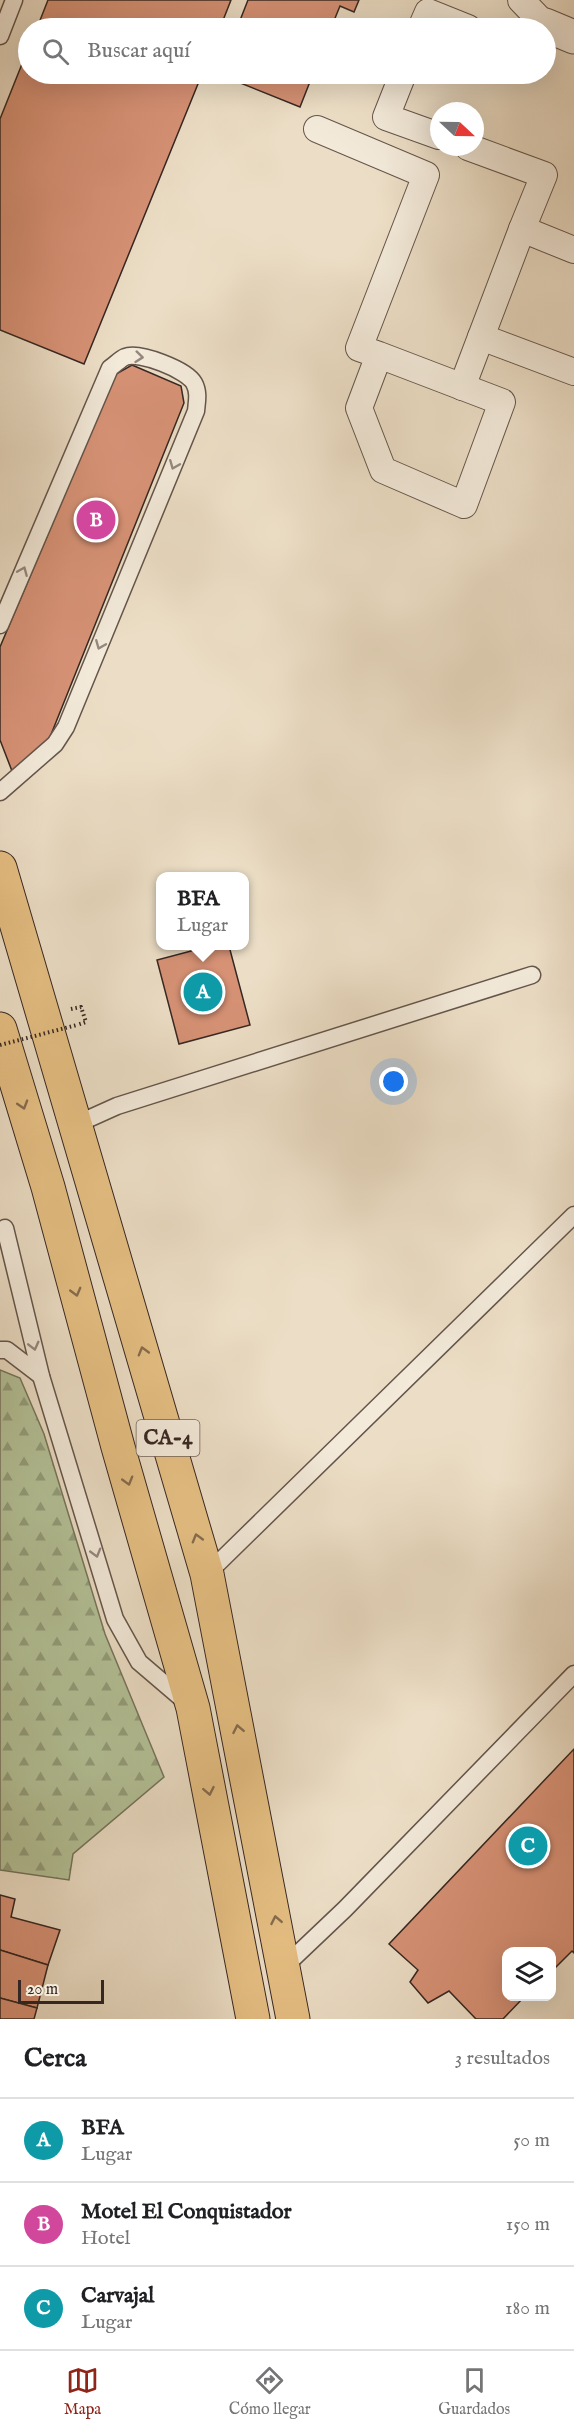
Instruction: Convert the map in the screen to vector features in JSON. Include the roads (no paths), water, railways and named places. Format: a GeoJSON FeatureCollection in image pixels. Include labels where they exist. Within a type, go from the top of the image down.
{"type":"FeatureCollection","features":[{"type":"Feature","properties":{"kind":"highway","name":"CA-4"},"geometry":{"type":"LineString","coordinates":[[0,868],[77,1124],[207,1574],[285,1966],[293,2019]]}},
{"type":"Feature","properties":{"kind":"highway","name":"CA-4"},"geometry":{"type":"LineString","coordinates":[[0,1029],[48,1187],[118,1447],[193,1708],[253,2019]]}},
{"type":"Feature","properties":{"kind":"street"},"geometry":{"type":"LineString","coordinates":[[521,0],[538,18]]}},
{"type":"Feature","properties":{"kind":"street"},"geometry":{"type":"LineString","coordinates":[[399,84],[386,117],[430,133]]}},
{"type":"Feature","properties":{"kind":"street"},"geometry":{"type":"LineString","coordinates":[[317,129],[426,175],[359,348],[379,355],[502,402],[464,504],[383,470],[359,408],[379,355]]}},
{"type":"Feature","properties":{"kind":"street"},"geometry":{"type":"LineString","coordinates":[[462,387],[544,175],[484,153]]}},
{"type":"Feature","properties":{"kind":"street"},"geometry":{"type":"LineString","coordinates":[[522,229],[574,250]]}},
{"type":"Feature","properties":{"kind":"street"},"geometry":{"type":"LineString","coordinates":[[481,337],[574,372]]}},
{"type":"Feature","properties":{"kind":"lane"},"geometry":{"type":"LineString","coordinates":[[0,36],[14,0]]}},
{"type":"Feature","properties":{"kind":"lane"},"geometry":{"type":"LineString","coordinates":[[0,625],[110,369],[124,357],[139,355],[182,373],[194,381],[198,395],[196,411],[66,727],[55,744],[0,792]]}},
{"type":"Feature","properties":{"kind":"lane"},"geometry":{"type":"LineString","coordinates":[[77,1124],[117,1106],[532,975]]}},
{"type":"Feature","properties":{"kind":"lane"},"geometry":{"type":"LineString","coordinates":[[207,1574],[574,1215]]}},
{"type":"Feature","properties":{"kind":"lane"},"geometry":{"type":"LineString","coordinates":[[2,1220],[41,1376],[115,1619],[139,1662],[193,1708]]}},
{"type":"Feature","properties":{"kind":"lane"},"geometry":{"type":"LineString","coordinates":[[0,1252],[2,1220]]}},
{"type":"Feature","properties":{"kind":"lane"},"geometry":{"type":"LineString","coordinates":[[0,1350],[6,1350],[41,1376]]}},
{"type":"Feature","properties":{"kind":"lane"},"geometry":{"type":"LineString","coordinates":[[285,1966],[345,1909],[574,1674]]}},
{"type":"Feature","properties":{"kind":"place","name":"Motel El Conquistador"},"geometry":{"type":"Point","coordinates":[96,520]}},
{"type":"Feature","properties":{"kind":"place","name":"BFA"},"geometry":{"type":"Point","coordinates":[203,992]}},
{"type":"Feature","properties":{"kind":"place","name":"Carvajal"},"geometry":{"type":"Point","coordinates":[528,1846]}}]}
